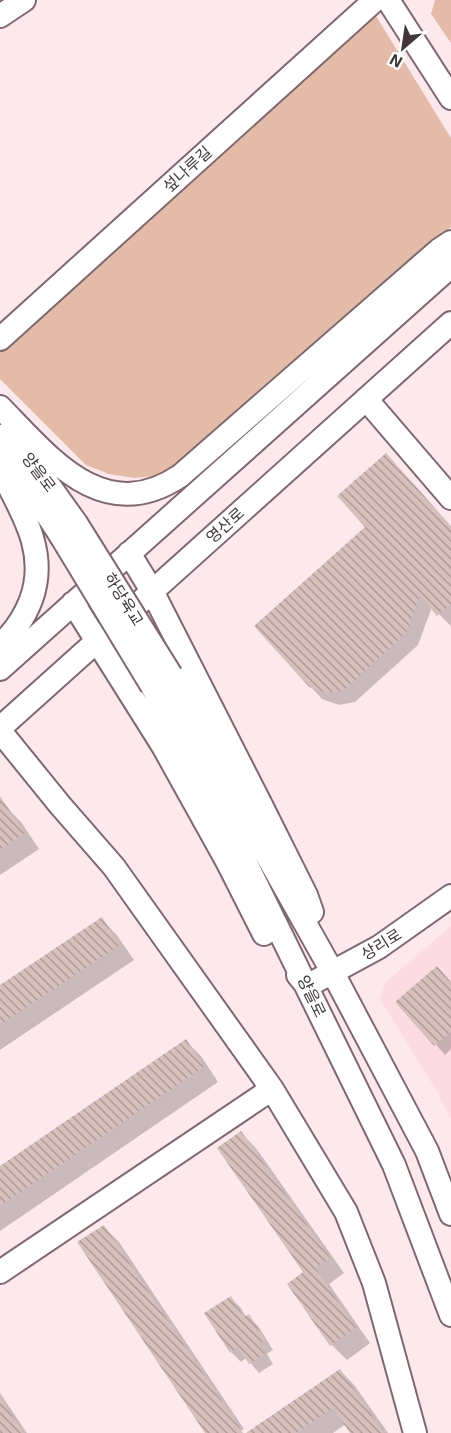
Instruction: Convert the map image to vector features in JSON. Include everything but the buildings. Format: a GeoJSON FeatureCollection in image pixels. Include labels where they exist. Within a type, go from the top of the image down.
{"type":"FeatureCollection","features":[{"type":"Feature","properties":{"kind":"street"},"geometry":{"type":"LineString","coordinates":[[0,16],[24,0]]}},
{"type":"Feature","properties":{"kind":"street","name":"섶나루길"},"geometry":{"type":"LineString","coordinates":[[0,339],[375,0]]}},
{"type":"Feature","properties":{"kind":"street"},"geometry":{"type":"LineString","coordinates":[[388,0],[451,98]]}},
{"type":"Feature","properties":{"kind":"street"},"geometry":{"type":"LineString","coordinates":[[0,407],[62,468],[88,485],[122,494],[137,493],[168,484],[451,242]]}},
{"type":"Feature","properties":{"kind":"street"},"geometry":{"type":"LineString","coordinates":[[0,669],[451,266]]}},
{"type":"Feature","properties":{"kind":"street","name":"영산로"},"geometry":{"type":"LineString","coordinates":[[0,730],[450,325]]}},
{"type":"Feature","properties":{"kind":"street"},"geometry":{"type":"LineString","coordinates":[[366,399],[451,498]]}},
{"type":"Feature","properties":{"kind":"street","name":"양을로"},"geometry":{"type":"LineString","coordinates":[[0,423],[43,477],[68,530]]}},
{"type":"Feature","properties":{"kind":"street","name":"양을로"},"geometry":{"type":"LineString","coordinates":[[0,442],[68,530]]}},
{"type":"Feature","properties":{"kind":"street"},"geometry":{"type":"LineString","coordinates":[[0,469],[32,535],[37,567],[36,581],[26,613],[16,629],[0,645]]}},
{"type":"Feature","properties":{"kind":"street","name":"하당육교"},"geometry":{"type":"LineString","coordinates":[[68,530],[162,681]]}},
{"type":"Feature","properties":{"kind":"street"},"geometry":{"type":"LineString","coordinates":[[129,553],[152,591],[306,895],[333,973]]}},
{"type":"Feature","properties":{"kind":"street"},"geometry":{"type":"LineString","coordinates":[[73,603],[163,746],[228,863],[267,940],[307,986]]}},
{"type":"Feature","properties":{"kind":"street","name":"양을로"},"geometry":{"type":"LineString","coordinates":[[162,681],[256,836],[333,973],[427,1151],[451,1214]]}},
{"type":"Feature","properties":{"kind":"street","name":"양을로"},"geometry":{"type":"LineString","coordinates":[[162,681],[240,851],[394,1165],[451,1315]]}},
{"type":"Feature","properties":{"kind":"street"},"geometry":{"type":"LineString","coordinates":[[0,730],[60,805],[114,867],[272,1089],[346,1212],[374,1283],[415,1433]]}},
{"type":"Feature","properties":{"kind":"street","name":"상리로"},"geometry":{"type":"LineString","coordinates":[[307,986],[394,938],[451,896]]}},
{"type":"Feature","properties":{"kind":"street"},"geometry":{"type":"LineString","coordinates":[[0,1272],[272,1089]]}},
{"type":"Feature","properties":{"kind":"shaded area"},"geometry":{"type":"Polygon","coordinates":[[[435,0],[451,0],[451,43],[431,14],[435,0]]]}},
{"type":"Feature","properties":{"kind":"shaded area"},"geometry":{"type":"Polygon","coordinates":[[[376,16],[451,138],[451,227],[177,465],[155,476],[134,478],[109,474],[86,465],[0,379],[0,352],[376,16]]]}},
{"type":"Feature","properties":{"kind":"shaded area"},"geometry":{"type":"Polygon","coordinates":[[[451,926],[451,1120],[438,1093],[380,999],[386,982],[451,926]]]}}]}
